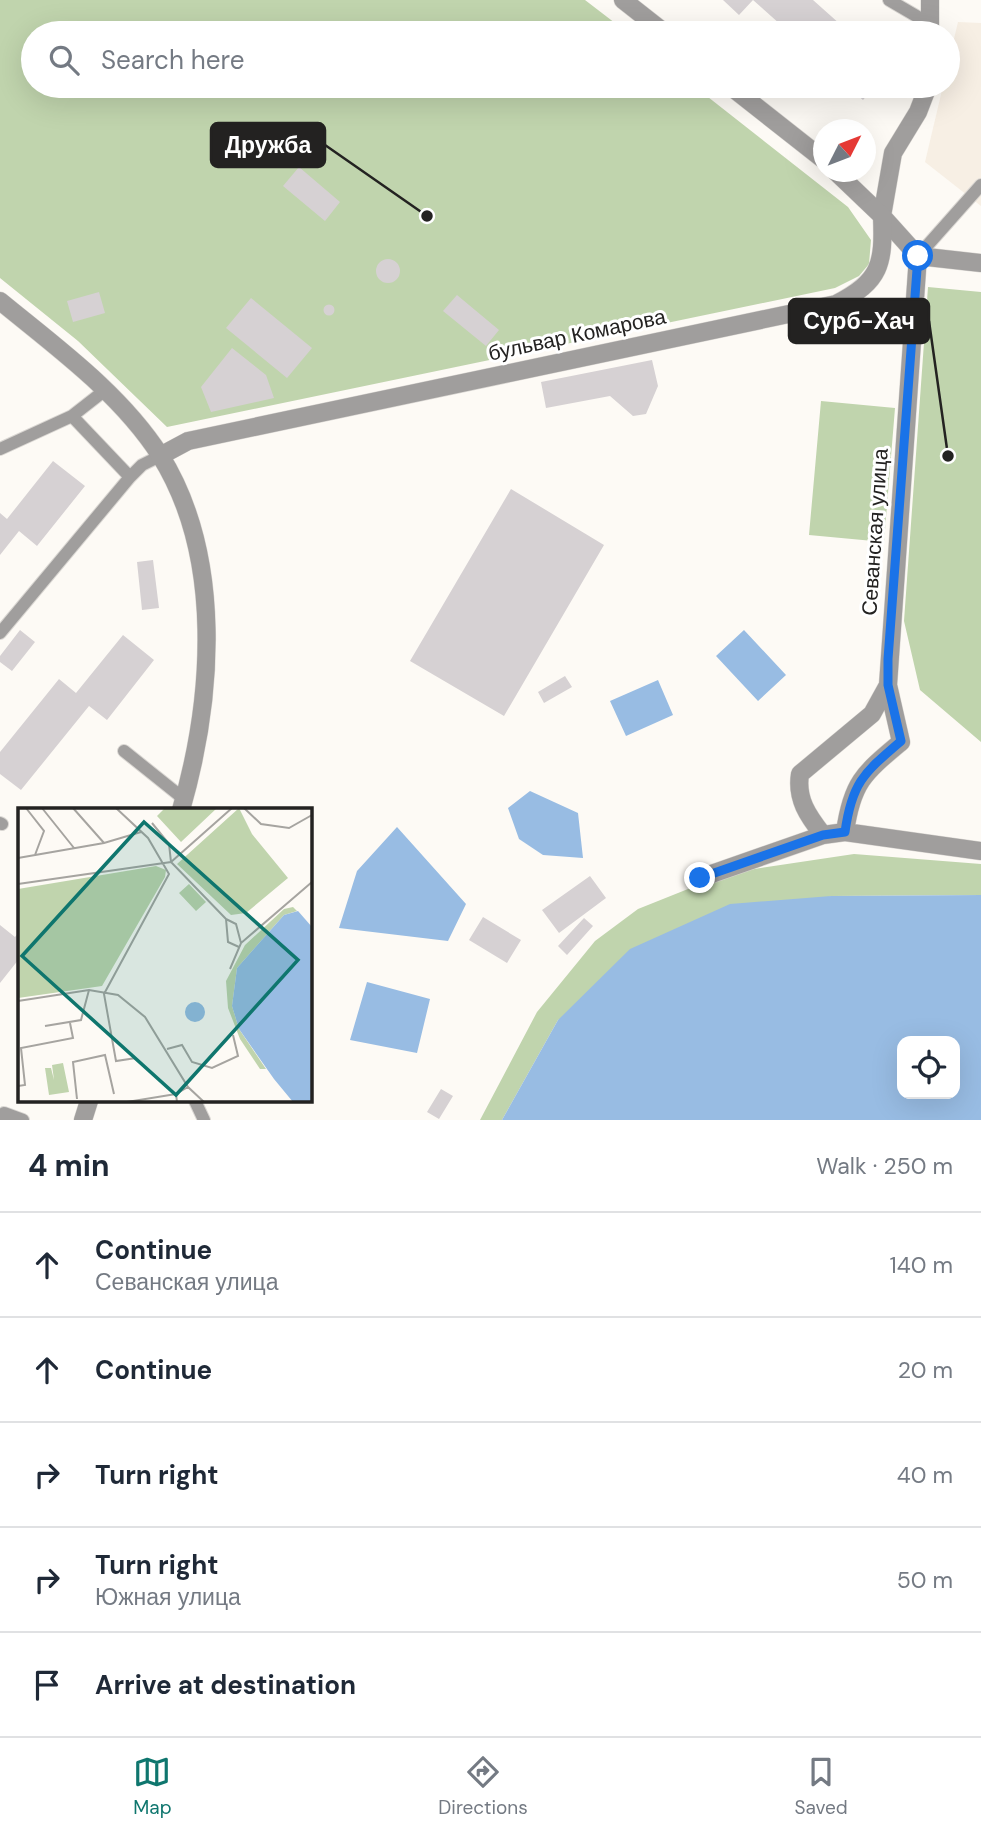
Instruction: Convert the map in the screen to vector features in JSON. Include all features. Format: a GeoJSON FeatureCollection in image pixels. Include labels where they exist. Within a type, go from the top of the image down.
{"type":"FeatureCollection","features":[{"type":"Feature","properties":{"kind":"street"},"geometry":{"type":"LineString","coordinates":[[623,0],[650,21]]}},
{"type":"Feature","properties":{"kind":"street"},"geometry":{"type":"LineString","coordinates":[[930,0],[930,21]]}},
{"type":"Feature","properties":{"kind":"street"},"geometry":{"type":"LineString","coordinates":[[745,98],[813,151]]}},
{"type":"Feature","properties":{"kind":"street"},"geometry":{"type":"LineString","coordinates":[[882,215],[893,153],[923,98]]}},
{"type":"Feature","properties":{"kind":"street"},"geometry":{"type":"LineString","coordinates":[[847,182],[882,215],[918,256],[981,263]]}},
{"type":"Feature","properties":{"kind":"street","name":"бульвар Комарова"},"geometry":{"type":"LineString","coordinates":[[160,456],[188,441],[836,304],[860,291],[881,262],[882,215]]}},
{"type":"Feature","properties":{"kind":"street","name":"Севанская улица"},"geometry":{"type":"LineString","coordinates":[[823,835],[805,811],[798,787],[800,774],[872,714],[888,685],[918,256]]}},
{"type":"Feature","properties":{"kind":"street"},"geometry":{"type":"LineString","coordinates":[[0,301],[104,391],[137,425],[160,456],[193,523],[205,578],[206,641],[200,714],[182,805]]}},
{"type":"Feature","properties":{"kind":"street"},"geometry":{"type":"LineString","coordinates":[[845,832],[855,787],[871,768],[901,741],[888,685]]}},
{"type":"Feature","properties":{"kind":"street"},"geometry":{"type":"LineString","coordinates":[[700,878],[823,835],[845,832],[981,851]]}},
{"type":"Feature","properties":{"kind":"street"},"geometry":{"type":"LineString","coordinates":[[83,1120],[89,1102]]}},
{"type":"Feature","properties":{"kind":"lane"},"geometry":{"type":"LineString","coordinates":[[889,0],[919,21]]}},
{"type":"Feature","properties":{"kind":"lane"},"geometry":{"type":"LineString","coordinates":[[918,256],[981,185]]}},
{"type":"Feature","properties":{"kind":"lane"},"geometry":{"type":"LineString","coordinates":[[0,449],[72,416],[104,391]]}},
{"type":"Feature","properties":{"kind":"lane"},"geometry":{"type":"LineString","coordinates":[[72,416],[130,477]]}},
{"type":"Feature","properties":{"kind":"lane"},"geometry":{"type":"LineString","coordinates":[[0,633],[130,477],[142,465],[160,456]]}},
{"type":"Feature","properties":{"kind":"lane"},"geometry":{"type":"LineString","coordinates":[[124,751],[182,805]]}},
{"type":"Feature","properties":{"kind":"lane"},"geometry":{"type":"LineString","coordinates":[[195,1102],[204,1120]]}},
{"type":"Feature","properties":{"kind":"lane"},"geometry":{"type":"LineString","coordinates":[[1,1114],[23,1120]]}},
{"type":"Feature","properties":{"kind":"shaded area"},"geometry":{"type":"Polygon","coordinates":[[[960,22],[981,23],[981,206],[925,162],[940,98],[960,98],[960,22]]]}},
{"type":"Feature","properties":{"kind":"green space"},"geometry":{"type":"Polygon","coordinates":[[[0,0],[585,0],[612,21],[21,21],[21,98],[709,98],[848,207],[871,240],[869,264],[859,276],[835,288],[167,427],[78,341],[0,278],[0,0]]]}},
{"type":"Feature","properties":{"kind":"green space"},"geometry":{"type":"Polygon","coordinates":[[[928,287],[981,292],[981,742],[920,690],[904,621],[928,287]]]}},
{"type":"Feature","properties":{"kind":"green space"},"geometry":{"type":"Polygon","coordinates":[[[821,401],[895,408],[884,542],[809,535],[821,401]]]}},
{"type":"Feature","properties":{"kind":"green space"},"geometry":{"type":"Polygon","coordinates":[[[854,854],[981,864],[981,895],[831,896],[558,1020],[502,1120],[480,1120],[537,1012],[595,941],[638,909],[728,873],[854,854]]]}},
{"type":"Feature","properties":{"kind":"water"},"geometry":{"type":"Polygon","coordinates":[[[744,630],[786,675],[758,701],[716,656],[744,630]]]}},
{"type":"Feature","properties":{"kind":"water"},"geometry":{"type":"Polygon","coordinates":[[[658,680],[673,715],[626,736],[610,701],[658,680]]]}},
{"type":"Feature","properties":{"kind":"water"},"geometry":{"type":"Polygon","coordinates":[[[530,791],[578,813],[583,858],[543,855],[519,839],[508,808],[530,791]]]}},
{"type":"Feature","properties":{"kind":"water"},"geometry":{"type":"Polygon","coordinates":[[[397,827],[466,904],[448,941],[339,928],[357,871],[397,827]]]}},
{"type":"Feature","properties":{"kind":"water"},"geometry":{"type":"Polygon","coordinates":[[[981,895],[981,1120],[502,1120],[558,1020],[630,949],[730,904],[831,896],[981,895]]]}},
{"type":"Feature","properties":{"kind":"water"},"geometry":{"type":"Polygon","coordinates":[[[367,982],[430,999],[417,1053],[350,1040],[367,982]]]}},
{"type":"Feature","properties":{"kind":"building"},"geometry":{"type":"Polygon","coordinates":[[[723,0],[753,0],[739,15],[723,0]]]}},
{"type":"Feature","properties":{"kind":"building"},"geometry":{"type":"Polygon","coordinates":[[[753,0],[813,0],[837,21],[777,21],[753,0]]]}},
{"type":"Feature","properties":{"kind":"building"},"geometry":{"type":"Polygon","coordinates":[[[299,167],[340,202],[325,221],[283,186],[299,167]]]}},
{"type":"Feature","properties":{"kind":"building"},"geometry":{"type":"Polygon","coordinates":[[[388,259],[399,266],[400,271],[393,282],[388,283],[377,276],[376,271],[383,260],[388,259]]]}},
{"type":"Feature","properties":{"kind":"building"},"geometry":{"type":"Polygon","coordinates":[[[99,292],[105,313],[73,322],[67,301],[99,292]]]}},
{"type":"Feature","properties":{"kind":"building"},"geometry":{"type":"Polygon","coordinates":[[[457,295],[499,330],[486,346],[443,311],[457,295]]]}},
{"type":"Feature","properties":{"kind":"building"},"geometry":{"type":"Polygon","coordinates":[[[251,298],[312,348],[287,378],[226,328],[251,298]]]}},
{"type":"Feature","properties":{"kind":"building"},"geometry":{"type":"Polygon","coordinates":[[[329,304],[335,310],[329,316],[323,310],[329,304]]]}},
{"type":"Feature","properties":{"kind":"building"},"geometry":{"type":"Polygon","coordinates":[[[232,348],[266,375],[274,398],[211,412],[201,387],[232,348]]]}},
{"type":"Feature","properties":{"kind":"building"},"geometry":{"type":"Polygon","coordinates":[[[652,360],[658,386],[646,414],[633,416],[610,396],[546,408],[541,382],[652,360]]]}},
{"type":"Feature","properties":{"kind":"building"},"geometry":{"type":"Polygon","coordinates":[[[53,461],[85,486],[37,546],[19,531],[0,555],[0,513],[7,519],[53,461]]]}},
{"type":"Feature","properties":{"kind":"building"},"geometry":{"type":"Polygon","coordinates":[[[511,489],[604,545],[504,716],[410,661],[511,489]]]}},
{"type":"Feature","properties":{"kind":"building"},"geometry":{"type":"Polygon","coordinates":[[[153,560],[159,608],[142,610],[137,562],[153,560]]]}},
{"type":"Feature","properties":{"kind":"building"},"geometry":{"type":"Polygon","coordinates":[[[20,630],[35,642],[12,671],[0,662],[0,656],[20,630]]]}},
{"type":"Feature","properties":{"kind":"building"},"geometry":{"type":"Polygon","coordinates":[[[123,635],[154,660],[107,720],[89,706],[21,790],[0,774],[0,752],[59,679],[76,693],[123,635]]]}},
{"type":"Feature","properties":{"kind":"building"},"geometry":{"type":"Polygon","coordinates":[[[565,676],[572,687],[544,703],[538,692],[565,676]]]}},
{"type":"Feature","properties":{"kind":"building"},"geometry":{"type":"Polygon","coordinates":[[[590,876],[606,898],[559,933],[542,910],[590,876]]]}},
{"type":"Feature","properties":{"kind":"building"},"geometry":{"type":"Polygon","coordinates":[[[483,917],[521,940],[507,963],[469,940],[483,917]]]}},
{"type":"Feature","properties":{"kind":"building"},"geometry":{"type":"Polygon","coordinates":[[[584,918],[593,926],[567,955],[558,946],[584,918]]]}},
{"type":"Feature","properties":{"kind":"building"},"geometry":{"type":"Polygon","coordinates":[[[0,925],[15,937],[18,933],[18,960],[0,983],[0,925]]]}},
{"type":"Feature","properties":{"kind":"building"},"geometry":{"type":"Polygon","coordinates":[[[441,1089],[453,1096],[439,1119],[427,1112],[441,1089]]]}},
{"type":"Feature","properties":{"kind":"place","name":"Дружба"},"geometry":{"type":"Point","coordinates":[427,216]}},
{"type":"Feature","properties":{"kind":"place","name":"Сурб-Хач"},"geometry":{"type":"Point","coordinates":[948,456]}},
{"type":"Feature","properties":{"kind":"route"},"geometry":{"type":"LineString","coordinates":[[700,878],[823,835],[845,832],[848,808],[855,787],[871,768],[901,741],[888,685],[888,659],[918,256]]}}]}
